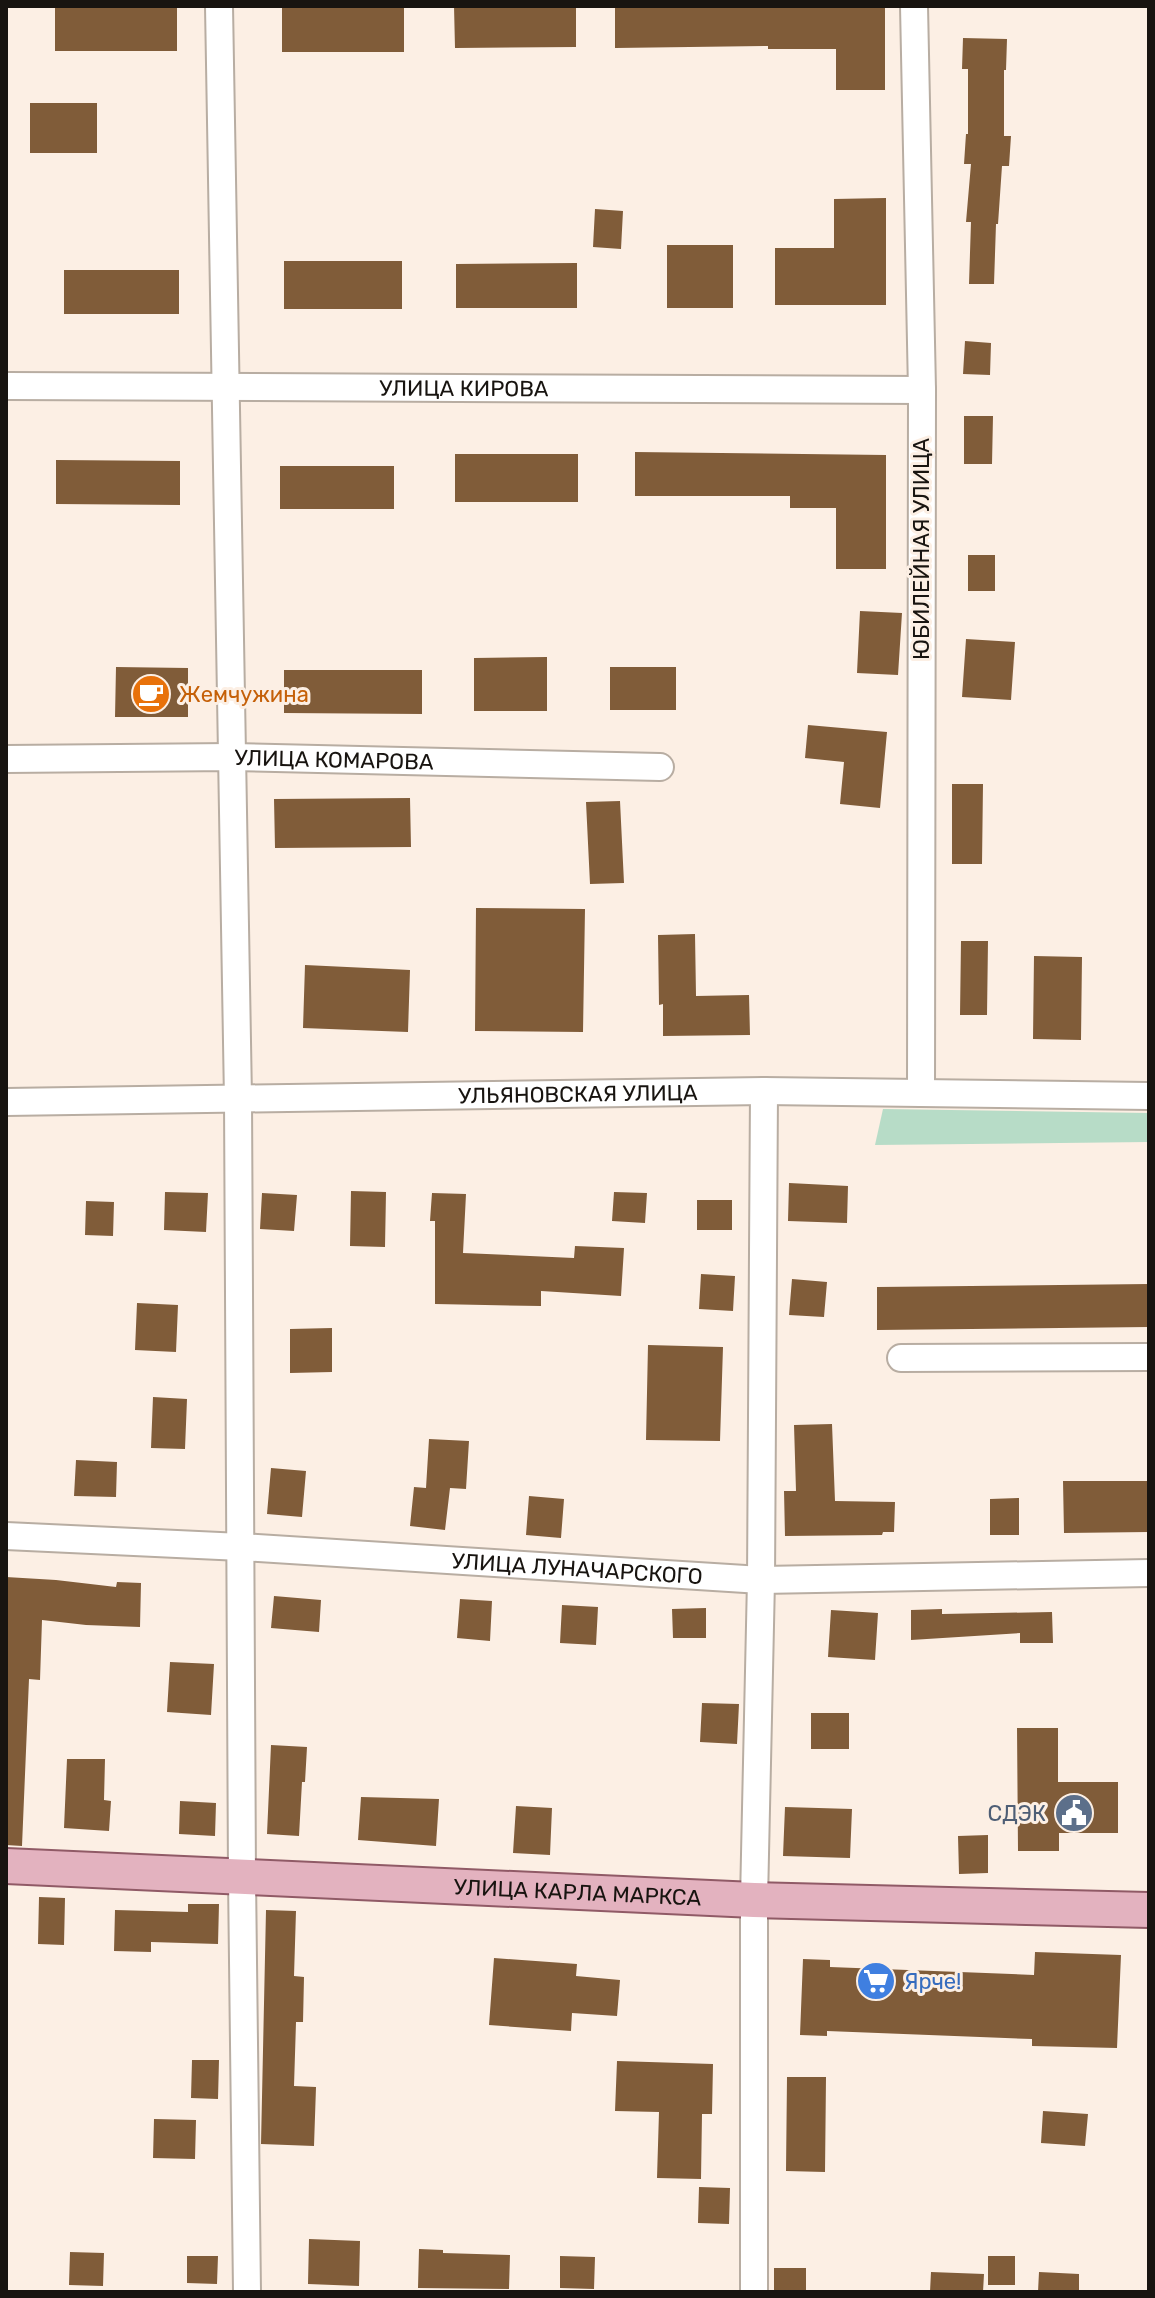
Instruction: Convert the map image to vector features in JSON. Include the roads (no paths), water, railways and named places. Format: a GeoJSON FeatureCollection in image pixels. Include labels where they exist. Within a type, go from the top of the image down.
{"type":"FeatureCollection","features":[{"type":"Feature","properties":{"kind":"main road","name":"УЛИЦА КАРЛА МАРКСА"},"geometry":{"type":"LineString","coordinates":[[6,1866],[754,1900],[1149,1910]]}},
{"type":"Feature","properties":{"kind":"street"},"geometry":{"type":"LineString","coordinates":[[219,6],[238,1099],[247,2292]]}},
{"type":"Feature","properties":{"kind":"street","name":"ЮБИЛЕЙНАЯ УЛИЦА"},"geometry":{"type":"LineString","coordinates":[[914,6],[922,390],[921,1093]]}},
{"type":"Feature","properties":{"kind":"street","name":"УЛИЦА КИРОВА"},"geometry":{"type":"LineString","coordinates":[[6,386],[922,390]]}},
{"type":"Feature","properties":{"kind":"street","name":"УЛИЦА КОМАРОВА"},"geometry":{"type":"LineString","coordinates":[[6,759],[232,757],[660,767]]}},
{"type":"Feature","properties":{"kind":"street"},"geometry":{"type":"LineString","coordinates":[[754,2292],[754,1900],[761,1580],[764,1091]]}},
{"type":"Feature","properties":{"kind":"street","name":"УЛЬЯНОВСКАЯ УЛИЦА"},"geometry":{"type":"LineString","coordinates":[[6,1102],[764,1091],[1149,1096]]}},
{"type":"Feature","properties":{"kind":"street"},"geometry":{"type":"LineString","coordinates":[[901,1358],[1149,1357]]}},
{"type":"Feature","properties":{"kind":"street","name":"УЛИЦА ЛУНАЧАРСКОГО"},"geometry":{"type":"LineString","coordinates":[[6,1536],[241,1547],[761,1580],[1149,1573]]}},
{"type":"Feature","properties":{"kind":"place","name":"Жемчужина"},"geometry":{"type":"Point","coordinates":[151,694]}},
{"type":"Feature","properties":{"kind":"place","name":"СДЭК"},"geometry":{"type":"Point","coordinates":[1074,1813]}},
{"type":"Feature","properties":{"kind":"place","name":"Ярче!"},"geometry":{"type":"Point","coordinates":[876,1981]}}]}
